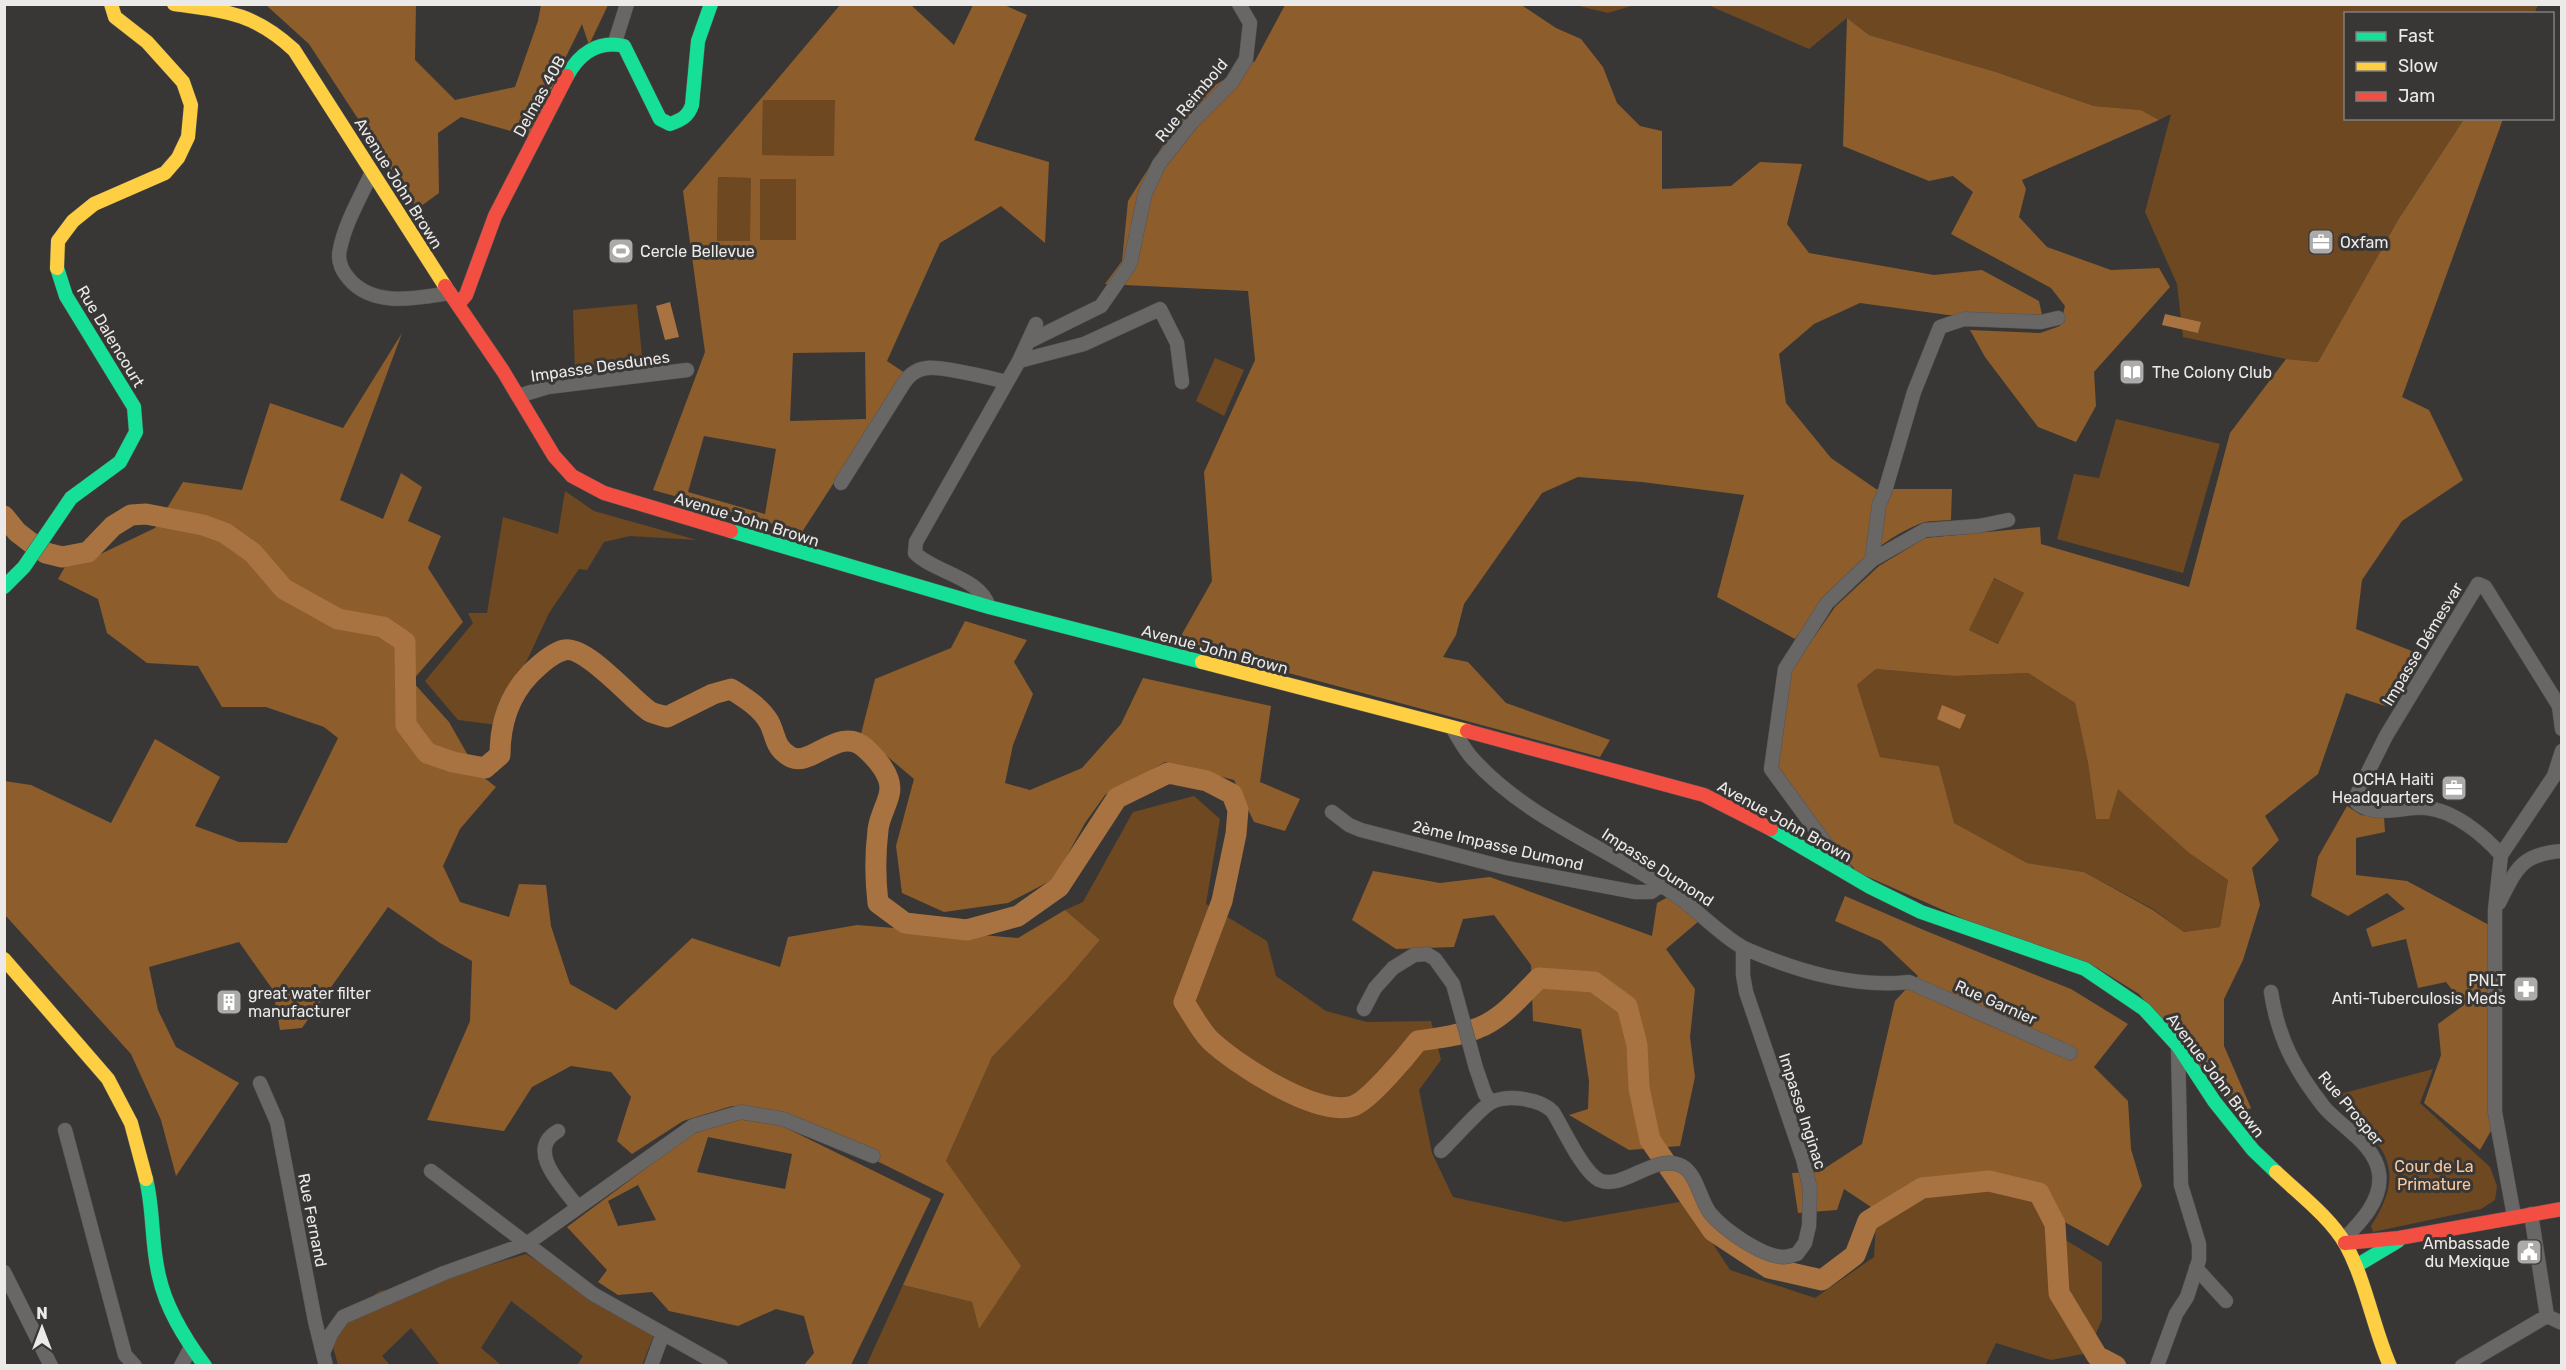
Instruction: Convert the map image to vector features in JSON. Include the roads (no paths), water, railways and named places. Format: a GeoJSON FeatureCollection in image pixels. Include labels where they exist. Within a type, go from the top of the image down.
{"type":"FeatureCollection","features":[{"type":"Feature","properties":{"kind":"main road","name":"Rue Dalencourt"},"geometry":{"type":"LineString","coordinates":[[4,587],[19,576],[34,558],[53,522],[73,496],[115,468],[132,445],[139,425],[134,407],[66,297],[57,270],[58,241],[73,221],[93,204],[165,173],[178,158],[188,137],[192,105],[183,82],[147,42],[115,17],[111,4]]}},
{"type":"Feature","properties":{"kind":"main road","name":"Avenue John Brown"},"geometry":{"type":"LineString","coordinates":[[174,4],[240,17],[273,30],[294,50],[518,396],[554,456],[572,476],[604,493],[989,607],[1602,766],[1704,795],[1921,912],[2085,969],[2144,1010],[2178,1046],[2214,1101],[2253,1150],[2334,1228],[2356,1266],[2380,1343],[2390,1365]]}},
{"type":"Feature","properties":{"kind":"main road"},"geometry":{"type":"LineString","coordinates":[[615,42],[624,46],[630,54],[660,119],[670,124],[683,120],[690,113],[692,105],[695,47],[703,19],[711,4]]}},
{"type":"Feature","properties":{"kind":"main road","name":"Delmas 40B"},"geometry":{"type":"LineString","coordinates":[[454,299],[466,295],[495,216],[573,65],[580,56],[594,47],[615,42]]}},
{"type":"Feature","properties":{"kind":"main road"},"geometry":{"type":"LineString","coordinates":[[4,959],[108,1080],[131,1123],[148,1188],[158,1274],[166,1301],[191,1347],[205,1365]]}},
{"type":"Feature","properties":{"kind":"main road"},"geometry":{"type":"LineString","coordinates":[[2344,1242],[2378,1242],[2562,1209]]}},
{"type":"Feature","properties":{"kind":"main road"},"geometry":{"type":"LineString","coordinates":[[2356,1266],[2404,1237]]}},
{"type":"Feature","properties":{"kind":"street"},"geometry":{"type":"LineString","coordinates":[[615,42],[627,4]]}},
{"type":"Feature","properties":{"kind":"street","name":"Rue Reimbold"},"geometry":{"type":"LineString","coordinates":[[1030,341],[1101,306],[1130,264],[1145,194],[1159,164],[1192,122],[1232,82],[1246,59],[1250,23],[1239,4]]}},
{"type":"Feature","properties":{"kind":"street"},"geometry":{"type":"LineString","coordinates":[[372,172],[352,214],[339,251],[342,271],[357,288],[375,297],[454,299]]}},
{"type":"Feature","properties":{"kind":"street"},"geometry":{"type":"LineString","coordinates":[[1019,361],[1084,344],[1160,309],[1177,343],[1182,382]]}},
{"type":"Feature","properties":{"kind":"street"},"geometry":{"type":"LineString","coordinates":[[1872,560],[1878,505],[1885,491],[1914,392],[1940,327],[1964,320],[2041,322],[2058,318]]}},
{"type":"Feature","properties":{"kind":"street"},"geometry":{"type":"LineString","coordinates":[[989,607],[986,596],[970,584],[923,561],[915,553],[916,542],[1019,361],[1036,324]]}},
{"type":"Feature","properties":{"kind":"street"},"geometry":{"type":"LineString","coordinates":[[841,483],[904,383],[913,373],[927,368],[939,369],[1007,382]]}},
{"type":"Feature","properties":{"kind":"street","name":"Impasse Desdunes"},"geometry":{"type":"LineString","coordinates":[[518,396],[548,387],[687,370]]}},
{"type":"Feature","properties":{"kind":"street"},"geometry":{"type":"LineString","coordinates":[[1849,875],[1771,769],[1785,669],[1792,647],[1827,603],[1872,560],[1925,530],[1979,526],[2008,520]]}},
{"type":"Feature","properties":{"kind":"street","name":"Impasse Démesvar"},"geometry":{"type":"LineString","coordinates":[[2501,855],[2490,842],[2460,820],[2428,808],[2375,811],[2361,807],[2354,800],[2386,736],[2478,584],[2485,587],[2559,706],[2562,729]]}},
{"type":"Feature","properties":{"kind":"street","name":"Impasse Dumond"},"geometry":{"type":"LineString","coordinates":[[1453,729],[1471,758],[1504,789],[1546,819],[1661,885],[1743,948],[1815,975],[1885,984],[1909,982]]}},
{"type":"Feature","properties":{"kind":"street"},"geometry":{"type":"LineString","coordinates":[[2514,1216],[2495,1112],[2495,910],[2501,855],[2554,776],[2562,751]]}},
{"type":"Feature","properties":{"kind":"street","name":"2ème Impasse Dumond"},"geometry":{"type":"LineString","coordinates":[[1332,812],[1348,825],[1361,830],[1507,868],[1635,892],[1651,892],[1661,885]]}},
{"type":"Feature","properties":{"kind":"street"},"geometry":{"type":"LineString","coordinates":[[2495,910],[2520,864],[2535,856],[2562,850]]}},
{"type":"Feature","properties":{"kind":"street","name":"Impasse Inginac"},"geometry":{"type":"LineString","coordinates":[[1491,1102],[1516,1098],[1545,1104],[1553,1112],[1590,1172],[1600,1180],[1611,1182],[1657,1165],[1673,1162],[1684,1167],[1691,1174],[1711,1213],[1744,1241],[1768,1254],[1784,1257],[1797,1254],[1805,1243],[1809,1226],[1810,1188],[1803,1159],[1746,992],[1743,975],[1743,948]]}},
{"type":"Feature","properties":{"kind":"street"},"geometry":{"type":"LineString","coordinates":[[1364,1009],[1384,976],[1414,955],[1427,954],[1435,959],[1453,984],[1485,1094],[1491,1102],[1441,1151]]}},
{"type":"Feature","properties":{"kind":"street","name":"Rue Garnier"},"geometry":{"type":"LineString","coordinates":[[1909,982],[2070,1053]]}},
{"type":"Feature","properties":{"kind":"street","name":"Rue Prosper"},"geometry":{"type":"LineString","coordinates":[[2271,992],[2283,1044],[2299,1071],[2326,1108],[2370,1152],[2379,1173],[2376,1193],[2367,1216],[2344,1242]]}},
{"type":"Feature","properties":{"kind":"street"},"geometry":{"type":"LineString","coordinates":[[2157,1365],[2176,1314],[2187,1297],[2199,1260],[2199,1244],[2181,1185],[2178,1046]]}},
{"type":"Feature","properties":{"kind":"street","name":"Rue Fernand"},"geometry":{"type":"LineString","coordinates":[[260,1083],[277,1122],[325,1359]]}},
{"type":"Feature","properties":{"kind":"street"},"geometry":{"type":"LineString","coordinates":[[325,1359],[331,1334],[343,1317],[444,1273],[528,1243],[577,1206],[693,1126],[741,1112],[783,1119],[873,1156]]}},
{"type":"Feature","properties":{"kind":"street"},"geometry":{"type":"LineString","coordinates":[[65,1130],[125,1355],[135,1365]]}},
{"type":"Feature","properties":{"kind":"street"},"geometry":{"type":"LineString","coordinates":[[558,1131],[548,1139],[544,1146],[544,1156],[557,1180],[577,1206]]}},
{"type":"Feature","properties":{"kind":"street"},"geometry":{"type":"LineString","coordinates":[[431,1170],[593,1294],[722,1365]]}},
{"type":"Feature","properties":{"kind":"street"},"geometry":{"type":"LineString","coordinates":[[2531,1214],[2547,1316]]}},
{"type":"Feature","properties":{"kind":"street"},"geometry":{"type":"LineString","coordinates":[[2196,1268],[2226,1301]]}},
{"type":"Feature","properties":{"kind":"street"},"geometry":{"type":"LineString","coordinates":[[4,1272],[51,1365]]}},
{"type":"Feature","properties":{"kind":"street"},"geometry":{"type":"LineString","coordinates":[[2547,1316],[2562,1323]]}},
{"type":"Feature","properties":{"kind":"street"},"geometry":{"type":"LineString","coordinates":[[2462,1365],[2547,1316]]}},
{"type":"Feature","properties":{"kind":"street"},"geometry":{"type":"LineString","coordinates":[[651,1365],[663,1333]]}},
{"type":"Feature","properties":{"kind":"street"},"geometry":{"type":"LineString","coordinates":[[181,1365],[191,1347]]}},
{"type":"Feature","properties":{"kind":"waterway"},"geometry":{"type":"LineString","coordinates":[[4,516],[17,532],[30,542],[46,553],[62,557],[88,552],[113,526],[131,515],[146,514],[203,525],[225,533],[253,553],[284,589],[338,619],[383,627],[405,642],[406,725],[427,753],[453,762],[485,768],[500,755],[504,722],[516,692],[541,664],[564,650],[584,656],[649,711],[667,717],[713,694],[731,689],[761,712],[769,722],[781,749],[797,759],[845,741],[855,742],[875,757],[889,782],[889,795],[880,821],[877,839],[878,903],[905,923],[967,930],[1018,916],[1059,887],[1117,798],[1168,773],[1207,781],[1232,794],[1238,810],[1236,834],[1222,901],[1184,1002],[1210,1040],[1257,1075],[1299,1097],[1319,1104],[1338,1108],[1353,1106],[1378,1087],[1418,1041],[1456,1035],[1487,1024],[1511,1006],[1539,978],[1594,982],[1627,1006],[1637,1045],[1639,1088],[1650,1140],[1713,1231],[1769,1268],[1822,1280],[1855,1255],[1868,1221],[1922,1188],[1989,1181],[2039,1193],[2055,1224],[2059,1293],[2097,1356],[2116,1366]]}},
{"type":"Feature","properties":{"kind":"place","name":"Oxfam"},"geometry":{"type":"Point","coordinates":[2321,242]}},
{"type":"Feature","properties":{"kind":"place","name":"Cercle Bellevue"},"geometry":{"type":"Point","coordinates":[621,251]}},
{"type":"Feature","properties":{"kind":"place","name":"The Colony Club"},"geometry":{"type":"Point","coordinates":[2132,372]}},
{"type":"Feature","properties":{"kind":"place","name":"OCHA Haiti Headquarters"},"geometry":{"type":"Point","coordinates":[2454,788]}},
{"type":"Feature","properties":{"kind":"place","name":"PNLT Anti-Tuberculosis Meds"},"geometry":{"type":"Point","coordinates":[2526,989]}},
{"type":"Feature","properties":{"kind":"place","name":"great water filter manufacturer"},"geometry":{"type":"Point","coordinates":[229,1002]}},
{"type":"Feature","properties":{"kind":"place","name":"Ambassade du Mexique"},"geometry":{"type":"Point","coordinates":[2529,1252]}},
{"type":"Feature","properties":{"kind":"park label","name":"Cour de La Primature"},"geometry":{"type":"Point","coordinates":[2434,1175]}}]}
